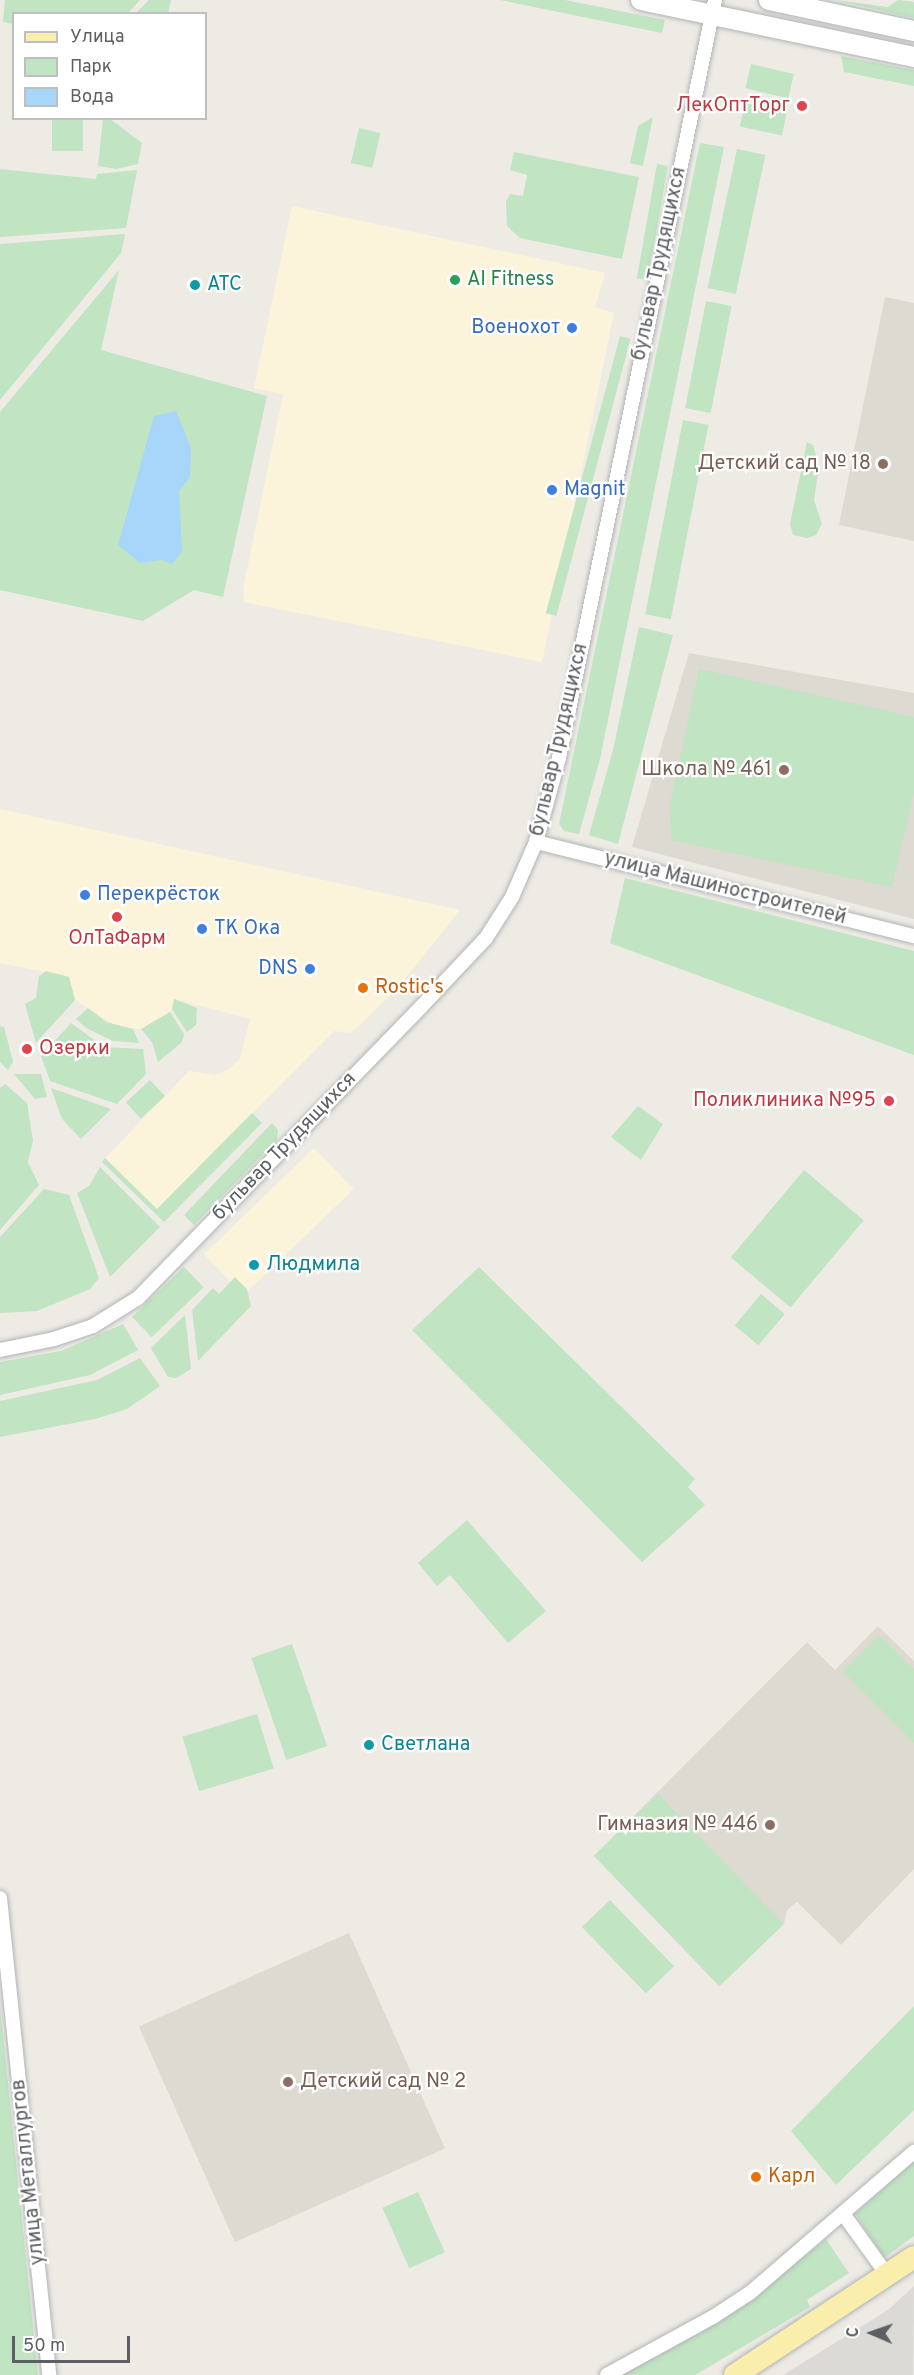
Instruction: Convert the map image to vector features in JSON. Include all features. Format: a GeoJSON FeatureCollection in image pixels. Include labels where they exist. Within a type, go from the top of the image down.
{"type":"FeatureCollection","features":[{"type":"Feature","properties":{"kind":"main road"},"geometry":{"type":"LineString","coordinates":[[735,2375],[914,2257]]}},
{"type":"Feature","properties":{"kind":"street"},"geometry":{"type":"LineString","coordinates":[[641,0],[713,8],[914,57]]}},
{"type":"Feature","properties":{"kind":"street"},"geometry":{"type":"LineString","coordinates":[[769,0],[914,31]]}},
{"type":"Feature","properties":{"kind":"street","name":"бульвар Трудящихся"},"geometry":{"type":"LineString","coordinates":[[0,1350],[54,1339],[93,1326],[138,1298],[486,938],[512,897],[536,842],[559,758],[713,8]]}},
{"type":"Feature","properties":{"kind":"street","name":"улица Машиностроителей"},"geometry":{"type":"LineString","coordinates":[[536,842],[914,936]]}},
{"type":"Feature","properties":{"kind":"street","name":"улица Металлургов"},"geometry":{"type":"LineString","coordinates":[[0,1898],[49,2375]]}},
{"type":"Feature","properties":{"kind":"street"},"geometry":{"type":"LineString","coordinates":[[607,2375],[685,2333],[751,2292],[844,2215],[914,2152]]}},
{"type":"Feature","properties":{"kind":"street"},"geometry":{"type":"LineString","coordinates":[[844,2215],[888,2276]]}},
{"type":"Feature","properties":{"kind":"shaded area"},"geometry":{"type":"Polygon","coordinates":[[[292,206],[605,273],[595,307],[614,313],[542,662],[244,602],[243,589],[283,394],[254,388],[292,206]]]}},
{"type":"Feature","properties":{"kind":"shaded area","name":"Детский сад № 18"},"geometry":{"type":"Polygon","coordinates":[[[885,297],[914,303],[914,541],[839,525],[885,297]]]}},
{"type":"Feature","properties":{"kind":"shaded area","name":"Школа № 461"},"geometry":{"type":"Polygon","coordinates":[[[689,653],[914,693],[914,919],[632,847],[689,653]]]}},
{"type":"Feature","properties":{"kind":"shaded area"},"geometry":{"type":"Polygon","coordinates":[[[0,809],[460,910],[396,990],[351,1033],[334,1031],[157,1209],[105,1158],[189,1071],[215,1075],[229,1069],[240,1059],[250,1019],[175,999],[170,1012],[141,1029],[118,1027],[75,1000],[69,977],[0,963],[0,809]]]}},
{"type":"Feature","properties":{"kind":"shaded area"},"geometry":{"type":"Polygon","coordinates":[[[314,1148],[354,1189],[244,1295],[204,1254],[314,1148]]]}},
{"type":"Feature","properties":{"kind":"shaded area","name":"Гимназия № 446"},"geometry":{"type":"Polygon","coordinates":[[[878,1626],[914,1661],[914,1869],[841,1945],[797,1902],[787,1910],[784,1924],[719,1986],[594,1856],[807,1642],[835,1670],[878,1626]]]}},
{"type":"Feature","properties":{"kind":"shaded area","name":"Детский сад № 2"},"geometry":{"type":"Polygon","coordinates":[[[349,1933],[445,2149],[235,2242],[139,2027],[349,1933]]]}},
{"type":"Feature","properties":{"kind":"shaded area"},"geometry":{"type":"Polygon","coordinates":[[[914,2286],[913,2375],[783,2375],[888,2310],[914,2286]]]}},
{"type":"Feature","properties":{"kind":"green space"},"geometry":{"type":"Polygon","coordinates":[[[5,0],[140,0],[129,12],[12,12],[12,24],[3,22],[5,0]]]}},
{"type":"Feature","properties":{"kind":"green space"},"geometry":{"type":"Polygon","coordinates":[[[149,0],[171,0],[168,12],[137,12],[149,0]]]}},
{"type":"Feature","properties":{"kind":"green space"},"geometry":{"type":"Polygon","coordinates":[[[500,0],[565,0],[665,20],[662,33],[500,0]]]}},
{"type":"Feature","properties":{"kind":"green space"},"geometry":{"type":"Polygon","coordinates":[[[835,0],[888,7],[898,0],[914,2],[914,18],[835,0]]]}},
{"type":"Feature","properties":{"kind":"green space"},"geometry":{"type":"Polygon","coordinates":[[[841,56],[914,70],[914,86],[844,72],[841,56]]]}},
{"type":"Feature","properties":{"kind":"green space"},"geometry":{"type":"Polygon","coordinates":[[[751,64],[794,74],[788,98],[745,88],[751,64]]]}},
{"type":"Feature","properties":{"kind":"green space"},"geometry":{"type":"Polygon","coordinates":[[[745,102],[787,111],[782,135],[740,126],[745,102]]]}},
{"type":"Feature","properties":{"kind":"green space"},"geometry":{"type":"Polygon","coordinates":[[[653,117],[643,166],[630,163],[638,126],[653,117]]]}},
{"type":"Feature","properties":{"kind":"green space"},"geometry":{"type":"Polygon","coordinates":[[[52,120],[83,120],[83,151],[52,151],[52,120]]]}},
{"type":"Feature","properties":{"kind":"green space"},"geometry":{"type":"Polygon","coordinates":[[[103,120],[111,120],[142,143],[138,164],[116,169],[98,166],[103,120]]]}},
{"type":"Feature","properties":{"kind":"green space"},"geometry":{"type":"Polygon","coordinates":[[[359,128],[380,133],[372,168],[351,163],[359,128]]]}},
{"type":"Feature","properties":{"kind":"green space"},"geometry":{"type":"Polygon","coordinates":[[[700,143],[724,147],[600,759],[579,834],[564,831],[559,824],[700,143]]]}},
{"type":"Feature","properties":{"kind":"green space"},"geometry":{"type":"Polygon","coordinates":[[[737,149],[765,155],[736,294],[707,288],[737,149]]]}},
{"type":"Feature","properties":{"kind":"green space"},"geometry":{"type":"Polygon","coordinates":[[[514,152],[639,177],[622,259],[520,238],[507,226],[506,201],[510,194],[523,196],[527,175],[510,170],[514,152]]]}},
{"type":"Feature","properties":{"kind":"green space"},"geometry":{"type":"Polygon","coordinates":[[[657,164],[668,166],[648,280],[637,278],[657,164]]]}},
{"type":"Feature","properties":{"kind":"green space"},"geometry":{"type":"Polygon","coordinates":[[[0,169],[96,179],[97,174],[137,170],[126,228],[0,237],[0,169]]]}},
{"type":"Feature","properties":{"kind":"green space"},"geometry":{"type":"Polygon","coordinates":[[[125,234],[121,253],[0,400],[0,244],[125,234]]]}},
{"type":"Feature","properties":{"kind":"green space"},"geometry":{"type":"Polygon","coordinates":[[[119,270],[101,350],[267,396],[223,597],[194,590],[143,621],[0,590],[0,412],[119,270]]]}},
{"type":"Feature","properties":{"kind":"green space"},"geometry":{"type":"Polygon","coordinates":[[[706,301],[732,306],[711,413],[685,408],[706,301]]]}},
{"type":"Feature","properties":{"kind":"green space"},"geometry":{"type":"Polygon","coordinates":[[[620,336],[631,339],[556,616],[546,613],[620,336]]]}},
{"type":"Feature","properties":{"kind":"green space"},"geometry":{"type":"Polygon","coordinates":[[[683,420],[709,425],[671,619],[645,614],[683,420]]]}},
{"type":"Feature","properties":{"kind":"green space"},"geometry":{"type":"Polygon","coordinates":[[[807,442],[813,445],[819,466],[814,500],[822,524],[816,535],[807,538],[793,535],[790,524],[807,442]]]}},
{"type":"Feature","properties":{"kind":"green space"},"geometry":{"type":"Polygon","coordinates":[[[639,627],[673,635],[618,844],[589,835],[613,750],[639,627]]]}},
{"type":"Feature","properties":{"kind":"green space","name":"Школа № 461"},"geometry":{"type":"Polygon","coordinates":[[[699,669],[914,717],[914,792],[892,887],[671,840],[670,804],[699,669]]]}},
{"type":"Feature","properties":{"kind":"green space"},"geometry":{"type":"Polygon","coordinates":[[[625,878],[914,951],[914,1055],[610,943],[625,878]]]}},
{"type":"Feature","properties":{"kind":"green space"},"geometry":{"type":"Polygon","coordinates":[[[46,971],[69,977],[75,1000],[36,1043],[25,1004],[36,998],[39,976],[46,971]]]}},
{"type":"Feature","properties":{"kind":"green space"},"geometry":{"type":"Polygon","coordinates":[[[174,999],[197,1008],[196,1025],[187,1032],[172,1009],[174,999]]]}},
{"type":"Feature","properties":{"kind":"green space"},"geometry":{"type":"Polygon","coordinates":[[[88,1008],[106,1022],[133,1029],[139,1043],[113,1041],[86,1028],[76,1019],[88,1008]]]}},
{"type":"Feature","properties":{"kind":"green space"},"geometry":{"type":"Polygon","coordinates":[[[170,1012],[184,1034],[182,1042],[158,1062],[152,1042],[141,1029],[170,1012]]]}},
{"type":"Feature","properties":{"kind":"green space"},"geometry":{"type":"Polygon","coordinates":[[[71,1023],[104,1047],[143,1049],[146,1074],[117,1104],[50,1081],[41,1056],[71,1023]]]}},
{"type":"Feature","properties":{"kind":"green space"},"geometry":{"type":"Polygon","coordinates":[[[0,1026],[4,1027],[13,1062],[8,1070],[0,1062],[0,1026]]]}},
{"type":"Feature","properties":{"kind":"green space"},"geometry":{"type":"Polygon","coordinates":[[[14,1074],[41,1074],[47,1097],[35,1099],[14,1074]]]}},
{"type":"Feature","properties":{"kind":"green space"},"geometry":{"type":"Polygon","coordinates":[[[150,1080],[165,1096],[141,1119],[126,1103],[150,1080]]]}},
{"type":"Feature","properties":{"kind":"green space"},"geometry":{"type":"Polygon","coordinates":[[[5,1084],[27,1103],[33,1141],[28,1162],[39,1185],[0,1230],[0,1088],[5,1084]]]}},
{"type":"Feature","properties":{"kind":"green space"},"geometry":{"type":"Polygon","coordinates":[[[51,1088],[111,1109],[81,1139],[62,1119],[51,1088]]]}},
{"type":"Feature","properties":{"kind":"green space"},"geometry":{"type":"Polygon","coordinates":[[[638,1106],[663,1124],[641,1160],[611,1137],[638,1106]]]}},
{"type":"Feature","properties":{"kind":"green space"},"geometry":{"type":"Polygon","coordinates":[[[252,1113],[262,1123],[164,1222],[102,1162],[105,1158],[157,1209],[252,1113]]]}},
{"type":"Feature","properties":{"kind":"green space"},"geometry":{"type":"Polygon","coordinates":[[[272,1123],[278,1130],[277,1140],[194,1225],[184,1215],[272,1123]]]}},
{"type":"Feature","properties":{"kind":"green space"},"geometry":{"type":"Polygon","coordinates":[[[100,1167],[160,1227],[110,1277],[77,1193],[89,1186],[100,1167]]]}},
{"type":"Feature","properties":{"kind":"green space"},"geometry":{"type":"Polygon","coordinates":[[[804,1170],[864,1220],[790,1307],[731,1257],[804,1170]]]}},
{"type":"Feature","properties":{"kind":"green space"},"geometry":{"type":"Polygon","coordinates":[[[44,1189],[69,1195],[99,1278],[90,1289],[37,1311],[0,1313],[0,1237],[44,1189]]]}},
{"type":"Feature","properties":{"kind":"green space"},"geometry":{"type":"Polygon","coordinates":[[[184,1267],[203,1287],[152,1337],[132,1317],[184,1267]]]}},
{"type":"Feature","properties":{"kind":"green space"},"geometry":{"type":"Polygon","coordinates":[[[479,1267],[695,1479],[688,1487],[705,1505],[642,1562],[412,1330],[479,1267]]]}},
{"type":"Feature","properties":{"kind":"green space"},"geometry":{"type":"Polygon","coordinates":[[[235,1277],[247,1289],[251,1306],[198,1361],[192,1310],[213,1288],[219,1294],[235,1277]]]}},
{"type":"Feature","properties":{"kind":"green space"},"geometry":{"type":"Polygon","coordinates":[[[761,1294],[785,1314],[758,1345],[735,1325],[761,1294]]]}},
{"type":"Feature","properties":{"kind":"green space"},"geometry":{"type":"Polygon","coordinates":[[[185,1315],[191,1369],[176,1378],[168,1377],[151,1348],[185,1315]]]}},
{"type":"Feature","properties":{"kind":"green space"},"geometry":{"type":"Polygon","coordinates":[[[123,1324],[138,1350],[90,1375],[0,1395],[0,1362],[61,1351],[123,1324]]]}},
{"type":"Feature","properties":{"kind":"green space"},"geometry":{"type":"Polygon","coordinates":[[[140,1358],[160,1386],[127,1409],[95,1419],[0,1437],[0,1401],[97,1380],[140,1358]]]}},
{"type":"Feature","properties":{"kind":"green space"},"geometry":{"type":"Polygon","coordinates":[[[467,1520],[546,1611],[508,1643],[450,1575],[437,1586],[418,1563],[467,1520]]]}},
{"type":"Feature","properties":{"kind":"green space"},"geometry":{"type":"Polygon","coordinates":[[[879,1635],[914,1669],[914,1743],[843,1672],[879,1635]]]}},
{"type":"Feature","properties":{"kind":"green space"},"geometry":{"type":"Polygon","coordinates":[[[292,1644],[327,1746],[287,1760],[251,1658],[292,1644]]]}},
{"type":"Feature","properties":{"kind":"green space"},"geometry":{"type":"Polygon","coordinates":[[[257,1714],[274,1769],[199,1791],[182,1737],[257,1714]]]}},
{"type":"Feature","properties":{"kind":"green space"},"geometry":{"type":"Polygon","coordinates":[[[658,1794],[784,1924],[720,1986],[594,1856],[658,1794]]]}},
{"type":"Feature","properties":{"kind":"green space"},"geometry":{"type":"Polygon","coordinates":[[[610,1900],[674,1966],[646,1993],[582,1927],[610,1900]]]}},
{"type":"Feature","properties":{"kind":"green space"},"geometry":{"type":"Polygon","coordinates":[[[0,2005],[38,2375],[0,2375],[0,2005]]]}},
{"type":"Feature","properties":{"kind":"green space"},"geometry":{"type":"Polygon","coordinates":[[[914,2006],[914,2110],[836,2185],[791,2131],[914,2006]]]}},
{"type":"Feature","properties":{"kind":"green space"},"geometry":{"type":"Polygon","coordinates":[[[914,2160],[914,2236],[884,2258],[855,2214],[914,2160]]]}},
{"type":"Feature","properties":{"kind":"green space"},"geometry":{"type":"Polygon","coordinates":[[[418,2192],[445,2252],[409,2268],[382,2208],[418,2192]]]}},
{"type":"Feature","properties":{"kind":"green space"},"geometry":{"type":"Polygon","coordinates":[[[826,2239],[849,2273],[807,2300],[810,2307],[695,2375],[616,2375],[701,2332],[765,2288],[826,2239]]]}},
{"type":"Feature","properties":{"kind":"water"},"geometry":{"type":"Polygon","coordinates":[[[176,411],[191,448],[190,477],[179,491],[182,552],[172,564],[162,560],[140,563],[118,545],[154,416],[176,411]]]}},
{"type":"Feature","properties":{"kind":"place","name":"ЛекОптТорг"},"geometry":{"type":"Point","coordinates":[802,106]}},
{"type":"Feature","properties":{"kind":"place","name":"AI Fitness"},"geometry":{"type":"Point","coordinates":[455,280]}},
{"type":"Feature","properties":{"kind":"place","name":"АТС"},"geometry":{"type":"Point","coordinates":[195,285]}},
{"type":"Feature","properties":{"kind":"place","name":"Военохот"},"geometry":{"type":"Point","coordinates":[572,328]}},
{"type":"Feature","properties":{"kind":"place","name":"Детский сад № 18"},"geometry":{"type":"Point","coordinates":[883,464]}},
{"type":"Feature","properties":{"kind":"place","name":"Magnit"},"geometry":{"type":"Point","coordinates":[552,490]}},
{"type":"Feature","properties":{"kind":"place","name":"Школа № 461"},"geometry":{"type":"Point","coordinates":[784,770]}},
{"type":"Feature","properties":{"kind":"place","name":"Перекрёсток"},"geometry":{"type":"Point","coordinates":[85,895]}},
{"type":"Feature","properties":{"kind":"place","name":"ОлТаФарм"},"geometry":{"type":"Point","coordinates":[117,917]}},
{"type":"Feature","properties":{"kind":"place","name":"ТК Ока"},"geometry":{"type":"Point","coordinates":[202,929]}},
{"type":"Feature","properties":{"kind":"place","name":"DNS"},"geometry":{"type":"Point","coordinates":[310,969]}},
{"type":"Feature","properties":{"kind":"place","name":"Rostic's"},"geometry":{"type":"Point","coordinates":[363,988]}},
{"type":"Feature","properties":{"kind":"place","name":"Озерки"},"geometry":{"type":"Point","coordinates":[27,1049]}},
{"type":"Feature","properties":{"kind":"place","name":"Поликлиника №95"},"geometry":{"type":"Point","coordinates":[889,1101]}},
{"type":"Feature","properties":{"kind":"place","name":"Людмила"},"geometry":{"type":"Point","coordinates":[254,1265]}},
{"type":"Feature","properties":{"kind":"place","name":"Светлана"},"geometry":{"type":"Point","coordinates":[369,1745]}},
{"type":"Feature","properties":{"kind":"place","name":"Гимназия № 446"},"geometry":{"type":"Point","coordinates":[770,1825]}},
{"type":"Feature","properties":{"kind":"place","name":"Детский сад № 2"},"geometry":{"type":"Point","coordinates":[288,2082]}},
{"type":"Feature","properties":{"kind":"place","name":"Карл"},"geometry":{"type":"Point","coordinates":[756,2177]}}]}
